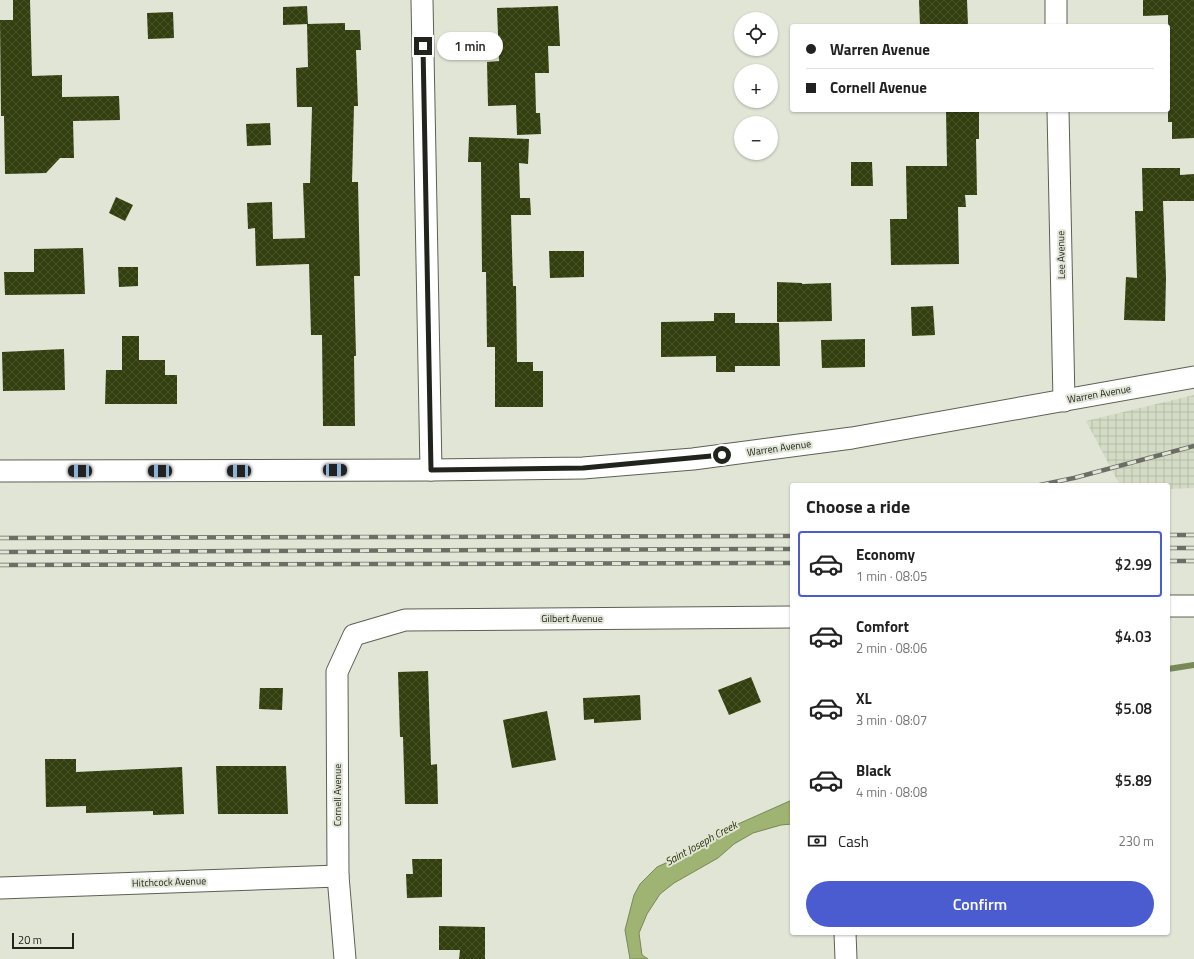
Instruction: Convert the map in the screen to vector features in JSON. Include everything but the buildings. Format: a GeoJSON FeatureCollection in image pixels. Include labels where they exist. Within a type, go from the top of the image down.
{"type":"FeatureCollection","features":[{"type":"Feature","properties":{"kind":"street"},"geometry":{"type":"LineString","coordinates":[[422,0],[431,470]]}},
{"type":"Feature","properties":{"kind":"street"},"geometry":{"type":"LineString","coordinates":[[1056,0],[1056,24]]}},
{"type":"Feature","properties":{"kind":"street","name":"Lee Avenue"},"geometry":{"type":"LineString","coordinates":[[1058,112],[1064,401]]}},
{"type":"Feature","properties":{"kind":"street","name":"Warren Avenue"},"geometry":{"type":"LineString","coordinates":[[0,471],[431,470],[583,468],[693,459],[852,438],[1194,377]]}},
{"type":"Feature","properties":{"kind":"street"},"geometry":{"type":"LineString","coordinates":[[1170,606],[1194,606]]}},
{"type":"Feature","properties":{"kind":"street","name":"Gilbert Avenue"},"geometry":{"type":"LineString","coordinates":[[354,636],[405,620],[790,617]]}},
{"type":"Feature","properties":{"kind":"street","name":"Cornell Avenue"},"geometry":{"type":"LineString","coordinates":[[345,959],[338,876],[337,672],[354,636]]}},
{"type":"Feature","properties":{"kind":"street","name":"Hitchcock Avenue"},"geometry":{"type":"LineString","coordinates":[[0,888],[338,876]]}},
{"type":"Feature","properties":{"kind":"street"},"geometry":{"type":"LineString","coordinates":[[845,935],[846,959]]}},
{"type":"Feature","properties":{"kind":"shaded area"},"geometry":{"type":"Polygon","coordinates":[[[1194,395],[1194,488],[1170,489],[1170,483],[1119,483],[1086,421],[1194,395]]]}},
{"type":"Feature","properties":{"kind":"shaded area"},"geometry":{"type":"Polygon","coordinates":[[[790,801],[790,824],[781,825],[753,833],[734,844],[718,858],[674,883],[660,894],[647,914],[639,933],[642,955],[648,959],[630,959],[625,930],[634,895],[640,884],[657,867],[692,851],[711,836],[790,801]]]}},
{"type":"Feature","properties":{"kind":"waterway","name":"Saint Joseph Creek"},"geometry":{"type":"LineString","coordinates":[[1170,669],[1194,665]]}},
{"type":"Feature","properties":{"kind":"railway"},"geometry":{"type":"LineString","coordinates":[[1050,483],[1194,446]]}},
{"type":"Feature","properties":{"kind":"railway"},"geometry":{"type":"LineString","coordinates":[[1170,535],[1194,535]]}},
{"type":"Feature","properties":{"kind":"railway"},"geometry":{"type":"LineString","coordinates":[[0,538],[790,536]]}},
{"type":"Feature","properties":{"kind":"railway"},"geometry":{"type":"LineString","coordinates":[[1170,548],[1194,548]]}},
{"type":"Feature","properties":{"kind":"railway"},"geometry":{"type":"LineString","coordinates":[[0,552],[790,549]]}},
{"type":"Feature","properties":{"kind":"railway"},"geometry":{"type":"LineString","coordinates":[[1170,561],[1194,561]]}},
{"type":"Feature","properties":{"kind":"railway"},"geometry":{"type":"LineString","coordinates":[[0,565],[790,563]]}},
{"type":"Feature","properties":{"kind":"route"},"geometry":{"type":"LineString","coordinates":[[423,46],[431,470],[583,468],[693,459],[722,455]]}}]}
